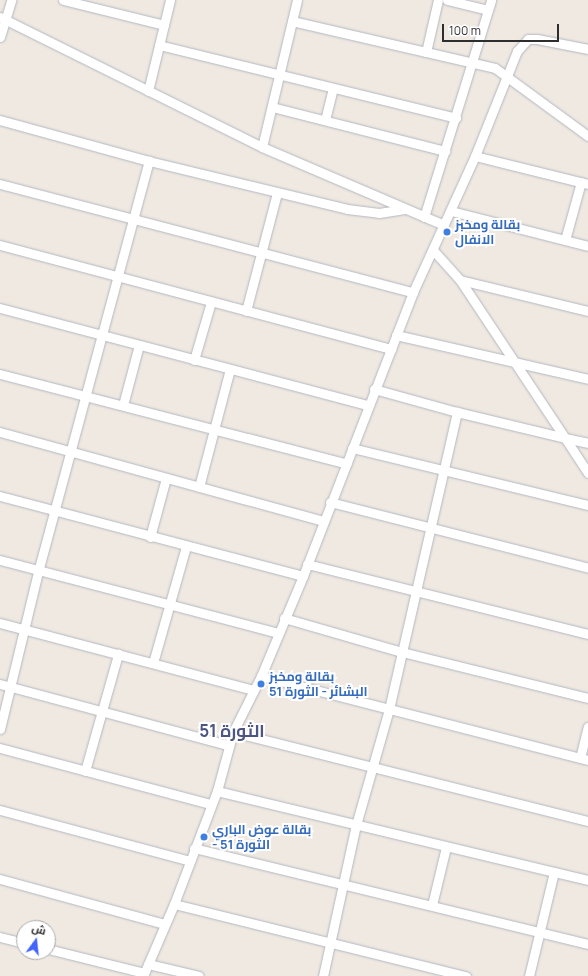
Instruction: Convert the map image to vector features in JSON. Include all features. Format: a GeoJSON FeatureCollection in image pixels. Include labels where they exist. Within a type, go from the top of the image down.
{"type":"FeatureCollection","features":[{"type":"Feature","properties":{"kind":"street"},"geometry":{"type":"LineString","coordinates":[[0,37],[3,18],[11,0]]}},
{"type":"Feature","properties":{"kind":"street"},"geometry":{"type":"LineString","coordinates":[[63,0],[164,25]]}},
{"type":"Feature","properties":{"kind":"street"},"geometry":{"type":"LineString","coordinates":[[148,90],[170,0]]}},
{"type":"Feature","properties":{"kind":"street"},"geometry":{"type":"LineString","coordinates":[[262,147],[297,0]]}},
{"type":"Feature","properties":{"kind":"street"},"geometry":{"type":"LineString","coordinates":[[426,52],[438,0]]}},
{"type":"Feature","properties":{"kind":"street"},"geometry":{"type":"LineString","coordinates":[[447,0],[488,10]]}},
{"type":"Feature","properties":{"kind":"street"},"geometry":{"type":"LineString","coordinates":[[424,217],[446,151],[491,0]]}},
{"type":"Feature","properties":{"kind":"street"},"geometry":{"type":"LineString","coordinates":[[3,18],[262,147],[444,225]]}},
{"type":"Feature","properties":{"kind":"street"},"geometry":{"type":"LineString","coordinates":[[292,21],[495,68],[507,74],[588,136]]}},
{"type":"Feature","properties":{"kind":"street"},"geometry":{"type":"LineString","coordinates":[[145,971],[164,924],[174,904],[210,804],[217,791],[228,745],[261,676],[284,618],[303,576],[323,520],[347,464],[374,389],[413,292],[475,156],[520,44],[528,39],[549,40],[588,49]]}},
{"type":"Feature","properties":{"kind":"street"},"geometry":{"type":"LineString","coordinates":[[159,45],[456,118]]}},
{"type":"Feature","properties":{"kind":"street"},"geometry":{"type":"LineString","coordinates":[[325,120],[333,88]]}},
{"type":"Feature","properties":{"kind":"street"},"geometry":{"type":"LineString","coordinates":[[272,107],[446,151]]}},
{"type":"Feature","properties":{"kind":"street"},"geometry":{"type":"LineString","coordinates":[[0,120],[277,193],[362,212],[379,213],[405,209]]}},
{"type":"Feature","properties":{"kind":"street"},"geometry":{"type":"LineString","coordinates":[[475,156],[584,183],[565,240]]}},
{"type":"Feature","properties":{"kind":"street"},"geometry":{"type":"LineString","coordinates":[[0,729],[12,687],[39,568],[102,335],[131,219],[149,160]]}},
{"type":"Feature","properties":{"kind":"street"},"geometry":{"type":"LineString","coordinates":[[0,184],[413,292]]}},
{"type":"Feature","properties":{"kind":"street"},"geometry":{"type":"LineString","coordinates":[[246,311],[277,193]]}},
{"type":"Feature","properties":{"kind":"street"},"geometry":{"type":"LineString","coordinates":[[451,211],[588,246]]}},
{"type":"Feature","properties":{"kind":"street"},"geometry":{"type":"LineString","coordinates":[[0,245],[391,349]]}},
{"type":"Feature","properties":{"kind":"street"},"geometry":{"type":"LineString","coordinates":[[432,250],[460,280],[588,473]]}},
{"type":"Feature","properties":{"kind":"street"},"geometry":{"type":"LineString","coordinates":[[460,280],[588,310]]}},
{"type":"Feature","properties":{"kind":"street"},"geometry":{"type":"LineString","coordinates":[[194,360],[210,302]]}},
{"type":"Feature","properties":{"kind":"street"},"geometry":{"type":"LineString","coordinates":[[0,308],[368,405]]}},
{"type":"Feature","properties":{"kind":"street"},"geometry":{"type":"LineString","coordinates":[[396,335],[588,379]]}},
{"type":"Feature","properties":{"kind":"street"},"geometry":{"type":"LineString","coordinates":[[123,405],[139,345]]}},
{"type":"Feature","properties":{"kind":"street"},"geometry":{"type":"LineString","coordinates":[[199,486],[230,369]]}},
{"type":"Feature","properties":{"kind":"street"},"geometry":{"type":"LineString","coordinates":[[0,374],[347,464]]}},
{"type":"Feature","properties":{"kind":"street"},"geometry":{"type":"LineString","coordinates":[[374,389],[457,412],[588,443]]}},
{"type":"Feature","properties":{"kind":"street"},"geometry":{"type":"LineString","coordinates":[[323,976],[356,825],[389,709],[442,470],[457,412]]}},
{"type":"Feature","properties":{"kind":"street"},"geometry":{"type":"LineString","coordinates":[[0,432],[323,520]]}},
{"type":"Feature","properties":{"kind":"street"},"geometry":{"type":"LineString","coordinates":[[352,448],[588,505]]}},
{"type":"Feature","properties":{"kind":"street"},"geometry":{"type":"LineString","coordinates":[[150,537],[166,478]]}},
{"type":"Feature","properties":{"kind":"street"},"geometry":{"type":"LineString","coordinates":[[0,496],[54,512],[303,576]]}},
{"type":"Feature","properties":{"kind":"street"},"geometry":{"type":"LineString","coordinates":[[330,502],[588,568]]}},
{"type":"Feature","properties":{"kind":"street"},"geometry":{"type":"LineString","coordinates":[[153,663],[186,546]]}},
{"type":"Feature","properties":{"kind":"street"},"geometry":{"type":"LineString","coordinates":[[0,561],[39,568],[278,633]]}},
{"type":"Feature","properties":{"kind":"street"},"geometry":{"type":"LineString","coordinates":[[307,564],[588,634]]}},
{"type":"Feature","properties":{"kind":"street"},"geometry":{"type":"LineString","coordinates":[[284,618],[402,652],[588,698]]}},
{"type":"Feature","properties":{"kind":"street"},"geometry":{"type":"LineString","coordinates":[[0,623],[254,690]]}},
{"type":"Feature","properties":{"kind":"street"},"geometry":{"type":"LineString","coordinates":[[85,771],[118,654]]}},
{"type":"Feature","properties":{"kind":"street"},"geometry":{"type":"LineString","coordinates":[[261,676],[584,759],[588,727]]}},
{"type":"Feature","properties":{"kind":"street"},"geometry":{"type":"LineString","coordinates":[[0,684],[228,745]]}},
{"type":"Feature","properties":{"kind":"street"},"geometry":{"type":"LineString","coordinates":[[234,732],[588,821]]}},
{"type":"Feature","properties":{"kind":"street"},"geometry":{"type":"LineString","coordinates":[[0,748],[210,804]]}},
{"type":"Feature","properties":{"kind":"street"},"geometry":{"type":"LineString","coordinates":[[217,791],[588,880]]}},
{"type":"Feature","properties":{"kind":"street"},"geometry":{"type":"LineString","coordinates":[[0,810],[190,860]]}},
{"type":"Feature","properties":{"kind":"street"},"geometry":{"type":"LineString","coordinates":[[432,905],[446,847]]}},
{"type":"Feature","properties":{"kind":"street"},"geometry":{"type":"LineString","coordinates":[[194,848],[588,944]]}},
{"type":"Feature","properties":{"kind":"street"},"geometry":{"type":"LineString","coordinates":[[529,976],[554,872]]}},
{"type":"Feature","properties":{"kind":"street"},"geometry":{"type":"LineString","coordinates":[[0,879],[164,924]]}},
{"type":"Feature","properties":{"kind":"street"},"geometry":{"type":"LineString","coordinates":[[174,904],[466,976]]}},
{"type":"Feature","properties":{"kind":"street"},"geometry":{"type":"LineString","coordinates":[[0,936],[16,941]]}},
{"type":"Feature","properties":{"kind":"street"},"geometry":{"type":"LineString","coordinates":[[56,951],[145,971],[199,976]]}},
{"type":"Feature","properties":{"kind":"place","name":"بقالة ومخبز الانفال"},"geometry":{"type":"Point","coordinates":[447,232]}},
{"type":"Feature","properties":{"kind":"place","name":"بقالة ومخبز البشائر - الثورة 51"},"geometry":{"type":"Point","coordinates":[261,684]}},
{"type":"Feature","properties":{"kind":"place","name":"بقالة عوض الباري - الثورة 51"},"geometry":{"type":"Point","coordinates":[204,837]}},
{"type":"Feature","properties":{"kind":"district","name":"الثورة 51"},"geometry":{"type":"Point","coordinates":[232,731]}}]}
